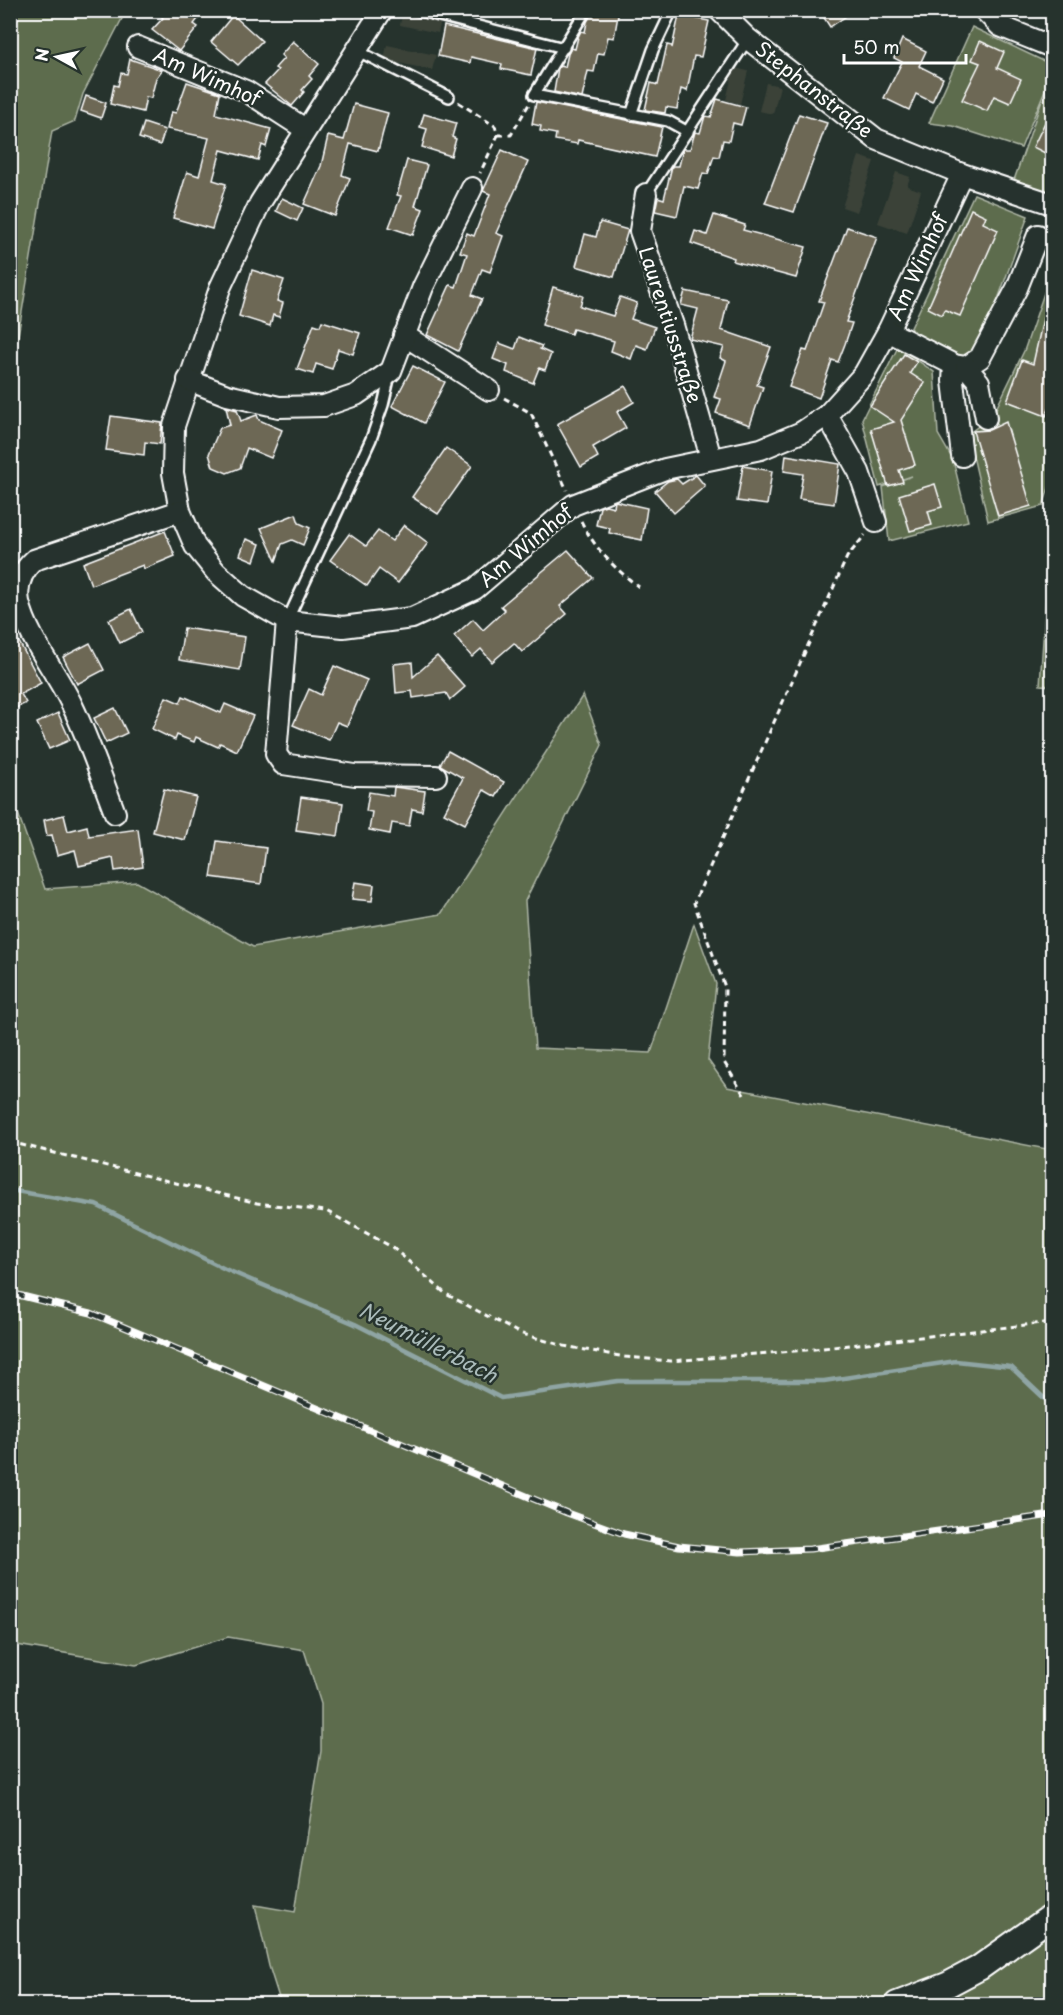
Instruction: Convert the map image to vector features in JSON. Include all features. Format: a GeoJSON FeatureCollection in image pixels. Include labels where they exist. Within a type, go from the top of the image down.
{"type":"FeatureCollection","features":[{"type":"Feature","properties":{"kind":"street","name":"Am Wimhof"},"geometry":{"type":"LineString","coordinates":[[382,10],[260,203],[230,267],[188,380],[174,426],[173,473],[180,511],[195,546],[216,572],[243,596],[287,621],[343,627],[412,618],[475,590],[573,505],[646,476],[711,458],[760,449],[802,432],[827,415],[864,374],[888,332],[962,174]]}},
{"type":"Feature","properties":{"kind":"street","name":"Stephanstraße"},"geometry":{"type":"LineString","coordinates":[[719,10],[748,39],[876,139],[962,174],[1053,204]]}},
{"type":"Feature","properties":{"kind":"street"},"geometry":{"type":"LineString","coordinates":[[984,10],[1000,26],[1053,47]]}},
{"type":"Feature","properties":{"kind":"street","name":"Am Wimhof"},"geometry":{"type":"LineString","coordinates":[[138,47],[246,91],[305,129]]}},
{"type":"Feature","properties":{"kind":"street"},"geometry":{"type":"LineString","coordinates":[[188,380],[227,395],[279,407],[324,406],[356,395],[391,371],[423,286],[472,188]]}},
{"type":"Feature","properties":{"kind":"street","name":"Laurentiusstraße"},"geometry":{"type":"LineString","coordinates":[[646,194],[640,231],[673,325],[711,458]]}},
{"type":"Feature","properties":{"kind":"street"},"geometry":{"type":"LineString","coordinates":[[962,456],[953,381],[960,366],[980,358],[1017,288],[1038,235]]}},
{"type":"Feature","properties":{"kind":"street"},"geometry":{"type":"LineString","coordinates":[[888,332],[960,366],[978,382],[986,418]]}},
{"type":"Feature","properties":{"kind":"street"},"geometry":{"type":"LineString","coordinates":[[404,335],[489,390]]}},
{"type":"Feature","properties":{"kind":"street"},"geometry":{"type":"LineString","coordinates":[[827,415],[859,472],[876,522]]}},
{"type":"Feature","properties":{"kind":"street"},"geometry":{"type":"LineString","coordinates":[[115,813],[72,703],[38,645],[20,602],[20,579],[25,568],[34,560],[180,511]]}},
{"type":"Feature","properties":{"kind":"street"},"geometry":{"type":"LineString","coordinates":[[287,621],[276,754],[283,764],[355,776],[436,776]]}},
{"type":"Feature","properties":{"kind":"street"},"geometry":{"type":"LineString","coordinates":[[897,2004],[947,1985],[979,1968],[1053,1916]]}},
{"type":"Feature","properties":{"kind":"lane"},"geometry":{"type":"LineString","coordinates":[[417,10],[564,48]]}},
{"type":"Feature","properties":{"kind":"lane"},"geometry":{"type":"LineString","coordinates":[[586,10],[534,95],[668,121],[688,132]]}},
{"type":"Feature","properties":{"kind":"lane"},"geometry":{"type":"LineString","coordinates":[[631,114],[653,50],[672,10]]}},
{"type":"Feature","properties":{"kind":"lane","name":"Laurentiusstraße"},"geometry":{"type":"LineString","coordinates":[[646,194],[748,39]]}},
{"type":"Feature","properties":{"kind":"lane"},"geometry":{"type":"LineString","coordinates":[[356,50],[449,97]]}},
{"type":"Feature","properties":{"kind":"lane"},"geometry":{"type":"LineString","coordinates":[[287,621],[371,439],[383,405],[391,371]]}},
{"type":"Feature","properties":{"kind":"path"},"geometry":{"type":"LineString","coordinates":[[498,135],[511,135],[534,95]]}},
{"type":"Feature","properties":{"kind":"path"},"geometry":{"type":"LineString","coordinates":[[449,97],[495,126],[498,135],[472,188]]}},
{"type":"Feature","properties":{"kind":"path"},"geometry":{"type":"LineString","coordinates":[[489,390],[531,413],[591,541],[614,568],[639,587]]}},
{"type":"Feature","properties":{"kind":"path"},"geometry":{"type":"LineString","coordinates":[[744,1095],[724,1062],[725,987],[694,903],[847,557],[876,522]]}},
{"type":"Feature","properties":{"kind":"path"},"geometry":{"type":"LineString","coordinates":[[10,1142],[257,1203],[326,1211],[392,1247],[446,1294],[519,1333],[564,1346],[625,1357],[671,1361],[772,1353],[1053,1322]]}},
{"type":"Feature","properties":{"kind":"shaded area"},"geometry":{"type":"Polygon","coordinates":[[[403,11],[441,20],[438,33],[400,25],[403,11]]]}},
{"type":"Feature","properties":{"kind":"shaded area"},"geometry":{"type":"Polygon","coordinates":[[[387,45],[436,55],[432,70],[384,60],[387,45]]]}},
{"type":"Feature","properties":{"kind":"shaded area"},"geometry":{"type":"Polygon","coordinates":[[[734,68],[748,71],[740,104],[726,100],[734,68]]]}},
{"type":"Feature","properties":{"kind":"shaded area"},"geometry":{"type":"Polygon","coordinates":[[[766,83],[780,86],[773,114],[759,111],[766,83]]]}},
{"type":"Feature","properties":{"kind":"shaded area"},"geometry":{"type":"Polygon","coordinates":[[[859,156],[874,161],[857,212],[842,207],[859,156]]]}},
{"type":"Feature","properties":{"kind":"shaded area"},"geometry":{"type":"Polygon","coordinates":[[[896,172],[910,177],[907,186],[921,191],[907,233],[878,223],[896,172]]]}},
{"type":"Feature","properties":{"kind":"green space"},"geometry":{"type":"Polygon","coordinates":[[[11,10],[126,11],[83,94],[75,121],[52,131],[11,378],[11,10]]]}},
{"type":"Feature","properties":{"kind":"green space"},"geometry":{"type":"Polygon","coordinates":[[[972,27],[1052,65],[1052,194],[1012,186],[1047,85],[1021,148],[953,126],[929,123],[972,27]]]}},
{"type":"Feature","properties":{"kind":"green space"},"geometry":{"type":"Polygon","coordinates":[[[974,194],[1028,216],[983,341],[966,362],[909,332],[974,194]]]}},
{"type":"Feature","properties":{"kind":"green space"},"geometry":{"type":"Polygon","coordinates":[[[1052,270],[1052,479],[1043,506],[988,521],[968,434],[993,415],[1024,351],[1052,270]]]}},
{"type":"Feature","properties":{"kind":"green space"},"geometry":{"type":"Polygon","coordinates":[[[898,347],[934,372],[938,434],[953,460],[968,521],[889,541],[883,487],[912,476],[879,487],[862,419],[898,347]]]}},
{"type":"Feature","properties":{"kind":"green space"},"geometry":{"type":"Polygon","coordinates":[[[1052,529],[1052,686],[1040,685],[1052,529]]]}},
{"type":"Feature","properties":{"kind":"green space"},"geometry":{"type":"Polygon","coordinates":[[[583,695],[602,745],[525,901],[535,1048],[651,1053],[694,924],[716,984],[708,1060],[727,1087],[1052,1150],[1052,2004],[957,2004],[947,1986],[896,2004],[281,2004],[269,1966],[255,1905],[295,1912],[321,1751],[321,1704],[304,1650],[228,1637],[136,1665],[11,1644],[10,791],[45,889],[137,882],[253,947],[441,914],[583,695]]]}},
{"type":"Feature","properties":{"kind":"building"},"geometry":{"type":"Polygon","coordinates":[[[155,10],[205,10],[194,24],[198,27],[179,51],[152,30],[163,18],[155,10]]]}},
{"type":"Feature","properties":{"kind":"building"},"geometry":{"type":"Polygon","coordinates":[[[595,10],[619,10],[614,38],[608,37],[604,54],[598,53],[594,72],[588,71],[582,98],[554,92],[558,68],[565,67],[571,48],[575,49],[581,31],[585,32],[587,22],[591,15],[594,16],[595,10]]]}},
{"type":"Feature","properties":{"kind":"building"},"geometry":{"type":"Polygon","coordinates":[[[819,10],[855,10],[830,27],[819,10]]]}},
{"type":"Feature","properties":{"kind":"building"},"geometry":{"type":"Polygon","coordinates":[[[233,15],[262,41],[238,65],[211,42],[233,15]]]}},
{"type":"Feature","properties":{"kind":"building"},"geometry":{"type":"Polygon","coordinates":[[[679,15],[709,21],[701,57],[694,56],[687,91],[681,89],[677,109],[666,107],[665,113],[645,110],[651,83],[658,85],[667,45],[672,48],[679,15]]]}},
{"type":"Feature","properties":{"kind":"building"},"geometry":{"type":"Polygon","coordinates":[[[444,26],[537,48],[531,75],[501,69],[502,64],[471,57],[470,63],[438,56],[444,26]]]}},
{"type":"Feature","properties":{"kind":"building"},"geometry":{"type":"Polygon","coordinates":[[[902,39],[926,51],[919,66],[943,78],[932,102],[916,94],[909,110],[884,98],[902,62],[894,58],[902,39]]]}},
{"type":"Feature","properties":{"kind":"building"},"geometry":{"type":"Polygon","coordinates":[[[293,41],[319,64],[309,76],[312,79],[302,90],[304,92],[292,106],[265,84],[278,70],[275,68],[284,58],[281,55],[293,41]]]}},
{"type":"Feature","properties":{"kind":"building"},"geometry":{"type":"Polygon","coordinates":[[[980,41],[1004,52],[997,68],[1021,79],[1010,103],[994,96],[987,111],[962,100],[980,63],[972,60],[980,41]]]}},
{"type":"Feature","properties":{"kind":"building"},"geometry":{"type":"Polygon","coordinates":[[[130,59],[162,70],[156,78],[151,98],[146,97],[143,112],[110,104],[114,85],[118,86],[121,73],[127,74],[130,59]]]}},
{"type":"Feature","properties":{"kind":"building"},"geometry":{"type":"Polygon","coordinates":[[[187,82],[220,93],[216,114],[271,129],[266,147],[262,145],[258,160],[221,150],[213,180],[226,184],[212,229],[173,218],[187,172],[199,176],[209,138],[167,129],[171,112],[176,113],[187,82]]]}},
{"type":"Feature","properties":{"kind":"building"},"geometry":{"type":"Polygon","coordinates":[[[86,96],[106,103],[101,118],[81,111],[86,96]]]}},
{"type":"Feature","properties":{"kind":"building"},"geometry":{"type":"Polygon","coordinates":[[[717,99],[746,107],[741,125],[733,123],[729,141],[723,140],[719,157],[714,156],[708,174],[703,173],[698,189],[684,186],[677,216],[655,211],[658,197],[664,199],[672,166],[679,166],[683,149],[690,149],[695,132],[700,133],[705,116],[711,117],[717,99]]]}},
{"type":"Feature","properties":{"kind":"building"},"geometry":{"type":"Polygon","coordinates":[[[536,102],[662,127],[655,157],[578,140],[577,144],[555,140],[556,134],[540,131],[541,126],[532,124],[536,102]]]}},
{"type":"Feature","properties":{"kind":"building"},"geometry":{"type":"Polygon","coordinates":[[[354,104],[388,113],[378,151],[350,144],[342,175],[350,178],[335,216],[304,204],[321,166],[328,136],[344,140],[354,104]]]}},
{"type":"Feature","properties":{"kind":"building"},"geometry":{"type":"Polygon","coordinates":[[[1053,106],[1053,157],[1033,147],[1053,106]]]}},
{"type":"Feature","properties":{"kind":"building"},"geometry":{"type":"Polygon","coordinates":[[[424,114],[456,123],[452,137],[456,139],[451,156],[422,147],[427,129],[420,127],[424,114]]]}},
{"type":"Feature","properties":{"kind":"building"},"geometry":{"type":"Polygon","coordinates":[[[799,114],[827,123],[794,212],[765,203],[799,114]]]}},
{"type":"Feature","properties":{"kind":"building"},"geometry":{"type":"Polygon","coordinates":[[[144,123],[165,130],[160,145],[139,138],[144,123]]]}},
{"type":"Feature","properties":{"kind":"building"},"geometry":{"type":"Polygon","coordinates":[[[502,150],[528,162],[496,233],[503,236],[490,272],[482,269],[472,295],[482,299],[458,351],[427,335],[450,285],[456,287],[467,254],[460,252],[467,233],[474,236],[490,194],[483,191],[502,150]]]}},
{"type":"Feature","properties":{"kind":"building"},"geometry":{"type":"Polygon","coordinates":[[[407,160],[427,165],[415,206],[423,209],[413,235],[389,227],[401,196],[397,195],[407,160]]]}},
{"type":"Feature","properties":{"kind":"building"},"geometry":{"type":"Polygon","coordinates":[[[282,198],[303,208],[297,221],[276,211],[282,198]]]}},
{"type":"Feature","properties":{"kind":"building"},"geometry":{"type":"Polygon","coordinates":[[[971,209],[986,216],[983,223],[998,230],[960,316],[945,310],[942,315],[928,308],[971,209]]]}},
{"type":"Feature","properties":{"kind":"building"},"geometry":{"type":"Polygon","coordinates":[[[714,215],[745,225],[743,230],[806,247],[796,278],[733,261],[734,258],[691,243],[695,231],[707,235],[714,215]]]}},
{"type":"Feature","properties":{"kind":"building"},"geometry":{"type":"Polygon","coordinates":[[[600,222],[628,230],[614,277],[576,266],[585,234],[596,237],[600,222]]]}},
{"type":"Feature","properties":{"kind":"building"},"geometry":{"type":"Polygon","coordinates":[[[847,227],[877,237],[846,322],[852,323],[845,344],[838,362],[832,360],[819,398],[789,387],[803,350],[807,351],[824,302],[819,301],[847,227]]]}},
{"type":"Feature","properties":{"kind":"building"},"geometry":{"type":"Polygon","coordinates":[[[252,270],[284,280],[277,301],[283,303],[279,317],[273,315],[270,326],[239,316],[252,270]]]}},
{"type":"Feature","properties":{"kind":"building"},"geometry":{"type":"Polygon","coordinates":[[[553,287],[583,296],[580,306],[613,316],[620,297],[637,303],[631,319],[655,327],[647,349],[636,345],[631,359],[611,351],[614,341],[573,329],[571,334],[542,325],[553,287]]]}},
{"type":"Feature","properties":{"kind":"building"},"geometry":{"type":"Polygon","coordinates":[[[685,291],[728,300],[721,330],[771,347],[757,385],[763,387],[750,425],[716,413],[721,399],[714,397],[726,361],[720,358],[724,347],[690,339],[698,309],[681,305],[685,291]]]}},
{"type":"Feature","properties":{"kind":"building"},"geometry":{"type":"Polygon","coordinates":[[[1047,301],[1053,301],[1053,400],[1046,416],[1007,401],[1022,360],[1033,364],[1047,301]]]}},
{"type":"Feature","properties":{"kind":"building"},"geometry":{"type":"Polygon","coordinates":[[[322,321],[360,333],[353,354],[338,349],[332,369],[316,364],[313,374],[297,369],[314,324],[320,326],[322,321]]]}},
{"type":"Feature","properties":{"kind":"building"},"geometry":{"type":"Polygon","coordinates":[[[519,337],[542,346],[540,349],[551,354],[545,370],[539,368],[533,383],[506,372],[508,365],[493,359],[499,343],[515,349],[519,337]]]}},
{"type":"Feature","properties":{"kind":"building"},"geometry":{"type":"Polygon","coordinates":[[[904,354],[917,362],[910,373],[925,383],[901,420],[915,465],[899,470],[903,482],[888,486],[871,429],[894,422],[870,406],[904,354]]]}},
{"type":"Feature","properties":{"kind":"building"},"geometry":{"type":"Polygon","coordinates":[[[413,366],[445,382],[424,423],[392,406],[413,366]]]}},
{"type":"Feature","properties":{"kind":"building"},"geometry":{"type":"Polygon","coordinates":[[[625,386],[634,402],[617,412],[626,428],[593,447],[598,457],[581,467],[557,424],[625,386]]]}},
{"type":"Feature","properties":{"kind":"building"},"geometry":{"type":"Polygon","coordinates":[[[226,407],[237,410],[241,421],[257,415],[259,420],[282,430],[271,458],[247,448],[240,468],[227,473],[213,467],[209,454],[220,428],[230,425],[226,407]]]}},
{"type":"Feature","properties":{"kind":"building"},"geometry":{"type":"Polygon","coordinates":[[[111,416],[162,423],[160,444],[145,442],[144,455],[106,450],[111,416]]]}},
{"type":"Feature","properties":{"kind":"building"},"geometry":{"type":"Polygon","coordinates":[[[1006,422],[1031,506],[998,516],[973,431],[989,430],[1006,422]]]}},
{"type":"Feature","properties":{"kind":"building"},"geometry":{"type":"Polygon","coordinates":[[[446,448],[472,466],[438,514],[412,497],[446,448]]]}},
{"type":"Feature","properties":{"kind":"building"},"geometry":{"type":"Polygon","coordinates":[[[786,455],[840,464],[834,504],[799,499],[803,474],[784,471],[786,455]]]}},
{"type":"Feature","properties":{"kind":"building"},"geometry":{"type":"Polygon","coordinates":[[[743,466],[772,471],[767,505],[737,501],[743,466]]]}},
{"type":"Feature","properties":{"kind":"building"},"geometry":{"type":"Polygon","coordinates":[[[696,475],[705,486],[674,513],[655,491],[668,481],[677,479],[682,484],[696,475]]]}},
{"type":"Feature","properties":{"kind":"building"},"geometry":{"type":"Polygon","coordinates":[[[935,484],[942,507],[928,511],[932,525],[910,531],[899,495],[935,484]]]}},
{"type":"Feature","properties":{"kind":"building"},"geometry":{"type":"Polygon","coordinates":[[[615,501],[647,508],[642,540],[609,533],[610,528],[596,525],[600,507],[606,505],[614,507],[615,501]]]}},
{"type":"Feature","properties":{"kind":"building"},"geometry":{"type":"Polygon","coordinates":[[[296,514],[299,523],[310,528],[303,545],[292,540],[282,544],[276,561],[261,528],[296,514]]]}},
{"type":"Feature","properties":{"kind":"building"},"geometry":{"type":"Polygon","coordinates":[[[404,525],[428,543],[398,583],[379,569],[367,586],[330,560],[349,534],[366,546],[378,531],[392,541],[404,525]]]}},
{"type":"Feature","properties":{"kind":"building"},"geometry":{"type":"Polygon","coordinates":[[[165,531],[175,556],[144,569],[143,565],[91,585],[83,563],[165,531]]]}},
{"type":"Feature","properties":{"kind":"building"},"geometry":{"type":"Polygon","coordinates":[[[246,539],[260,544],[254,561],[240,555],[246,539]]]}},
{"type":"Feature","properties":{"kind":"building"},"geometry":{"type":"Polygon","coordinates":[[[568,550],[593,578],[560,606],[567,614],[522,652],[514,643],[492,662],[481,649],[472,657],[454,636],[473,619],[483,630],[505,610],[501,606],[568,550]]]}},
{"type":"Feature","properties":{"kind":"building"},"geometry":{"type":"Polygon","coordinates":[[[131,609],[142,632],[120,643],[109,620],[131,609]]]}},
{"type":"Feature","properties":{"kind":"building"},"geometry":{"type":"Polygon","coordinates":[[[10,625],[41,683],[21,694],[26,703],[10,711],[10,625]]]}},
{"type":"Feature","properties":{"kind":"building"},"geometry":{"type":"Polygon","coordinates":[[[184,628],[245,637],[240,670],[179,660],[184,628]]]}},
{"type":"Feature","properties":{"kind":"building"},"geometry":{"type":"Polygon","coordinates":[[[90,643],[104,670],[77,684],[63,657],[90,643]]]}},
{"type":"Feature","properties":{"kind":"building"},"geometry":{"type":"Polygon","coordinates":[[[437,656],[465,687],[450,700],[446,693],[413,698],[412,691],[396,693],[394,664],[412,662],[413,677],[437,656]]]}},
{"type":"Feature","properties":{"kind":"building"},"geometry":{"type":"Polygon","coordinates":[[[334,666],[367,680],[347,726],[337,722],[329,740],[293,725],[309,689],[321,695],[334,666]]]}},
{"type":"Feature","properties":{"kind":"building"},"geometry":{"type":"Polygon","coordinates":[[[183,696],[221,713],[225,704],[253,716],[237,751],[220,743],[218,747],[196,737],[194,742],[177,735],[175,740],[152,729],[166,697],[180,703],[183,696]]]}},
{"type":"Feature","properties":{"kind":"building"},"geometry":{"type":"Polygon","coordinates":[[[115,708],[127,733],[106,743],[94,718],[115,708]]]}},
{"type":"Feature","properties":{"kind":"building"},"geometry":{"type":"Polygon","coordinates":[[[58,713],[70,740],[49,749],[37,723],[58,713]]]}},
{"type":"Feature","properties":{"kind":"building"},"geometry":{"type":"Polygon","coordinates":[[[448,751],[504,782],[496,797],[484,790],[465,824],[444,813],[463,778],[440,765],[448,751]]]}},
{"type":"Feature","properties":{"kind":"building"},"geometry":{"type":"Polygon","coordinates":[[[394,787],[425,791],[422,811],[412,809],[409,826],[392,823],[390,834],[369,830],[372,812],[366,811],[369,792],[393,796],[394,787]]]}},
{"type":"Feature","properties":{"kind":"building"},"geometry":{"type":"Polygon","coordinates":[[[164,789],[196,797],[185,840],[153,832],[164,789]]]}},
{"type":"Feature","properties":{"kind":"building"},"geometry":{"type":"Polygon","coordinates":[[[301,797],[343,803],[338,836],[296,830],[301,797]]]}},
{"type":"Feature","properties":{"kind":"building"},"geometry":{"type":"Polygon","coordinates":[[[64,815],[68,831],[87,826],[89,836],[138,829],[143,867],[115,871],[113,858],[79,866],[75,850],[57,855],[52,835],[47,836],[44,820],[64,815]]]}},
{"type":"Feature","properties":{"kind":"building"},"geometry":{"type":"Polygon","coordinates":[[[217,841],[266,848],[261,884],[211,877],[217,841]]]}},
{"type":"Feature","properties":{"kind":"building"},"geometry":{"type":"Polygon","coordinates":[[[355,882],[374,885],[372,901],[352,899],[355,882]]]}},
{"type":"Feature","properties":{"kind":"waterway","name":"Neumüllerbach"},"geometry":{"type":"LineString","coordinates":[[10,1190],[96,1205],[225,1269],[355,1324],[501,1398],[618,1381],[824,1381],[956,1361],[1011,1367],[1046,1400],[1052,1393]]}},
{"type":"Feature","properties":{"kind":"railway"},"geometry":{"type":"LineString","coordinates":[[10,1293],[91,1313],[567,1513],[624,1534],[679,1546],[740,1552],[810,1549],[1052,1515]]}}]}
